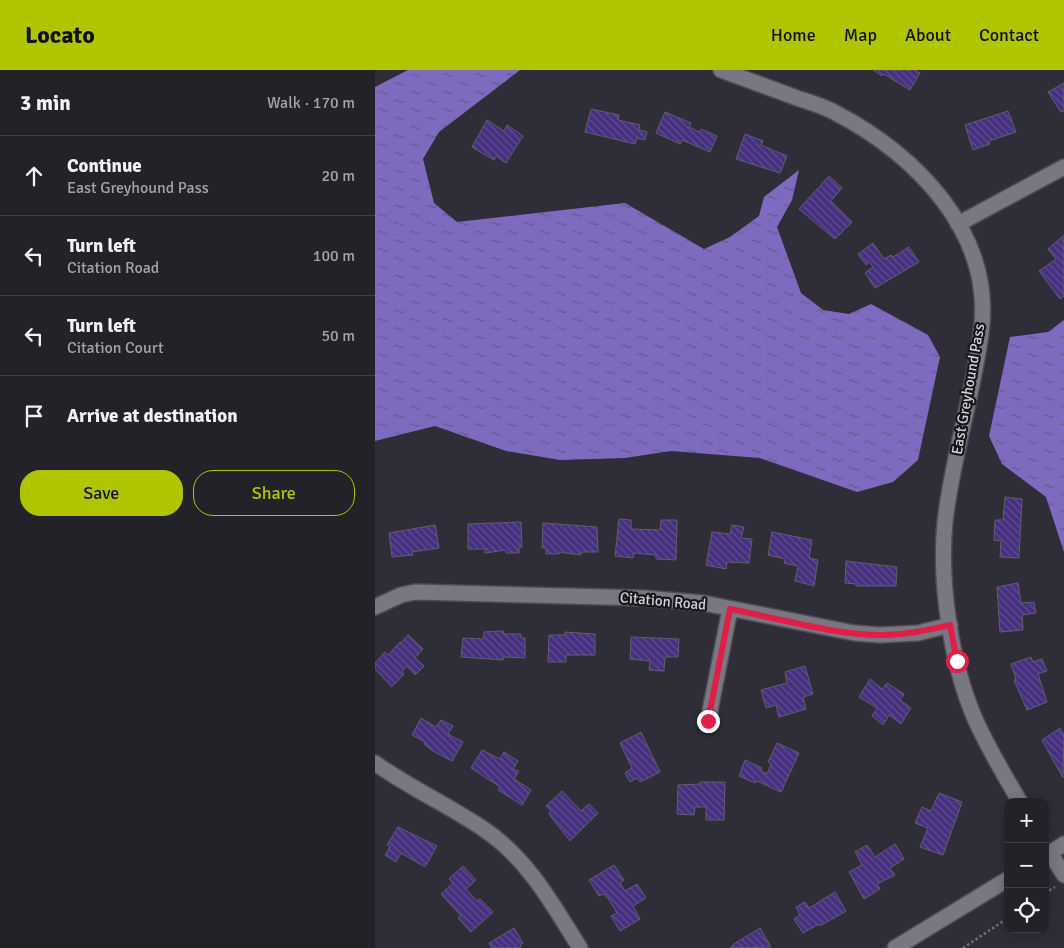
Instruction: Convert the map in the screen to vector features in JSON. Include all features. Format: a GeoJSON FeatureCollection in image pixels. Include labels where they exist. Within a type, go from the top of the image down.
{"type":"FeatureCollection","features":[{"type":"Feature","properties":{"kind":"street","name":"East Greyhound Pass"},"geometry":{"type":"LineString","coordinates":[[721,70],[833,111],[867,131],[900,154],[939,194],[959,224],[970,249],[979,281],[982,331],[945,524],[945,578],[950,625],[957,661],[975,718],[991,753],[1018,798]]}},
{"type":"Feature","properties":{"kind":"street"},"geometry":{"type":"LineString","coordinates":[[959,224],[1064,167]]}},
{"type":"Feature","properties":{"kind":"street","name":"Citation Road"},"geometry":{"type":"LineString","coordinates":[[375,607],[401,595],[432,591],[644,598],[703,603],[854,633],[880,635],[918,633],[950,625]]}},
{"type":"Feature","properties":{"kind":"street"},"geometry":{"type":"LineString","coordinates":[[708,721],[730,609]]}},
{"type":"Feature","properties":{"kind":"street"},"geometry":{"type":"LineString","coordinates":[[375,763],[487,831],[524,865],[542,887],[580,948]]}},
{"type":"Feature","properties":{"kind":"street"},"geometry":{"type":"LineString","coordinates":[[1049,850],[1064,844]]}},
{"type":"Feature","properties":{"kind":"street"},"geometry":{"type":"LineString","coordinates":[[1049,854],[1064,875]]}},
{"type":"Feature","properties":{"kind":"street"},"geometry":{"type":"LineString","coordinates":[[895,948],[1004,881]]}},
{"type":"Feature","properties":{"kind":"path"},"geometry":{"type":"LineString","coordinates":[[963,948],[1004,921]]}},
{"type":"Feature","properties":{"kind":"water"},"geometry":{"type":"Polygon","coordinates":[[[408,70],[520,70],[439,132],[423,159],[434,203],[457,222],[625,203],[704,249],[730,237],[759,216],[764,197],[799,170],[792,200],[777,227],[801,293],[823,310],[849,314],[871,304],[928,335],[940,357],[918,460],[893,482],[857,492],[760,458],[671,451],[625,458],[560,460],[506,451],[435,426],[375,441],[375,87],[408,70]]]}},
{"type":"Feature","properties":{"kind":"water"},"geometry":{"type":"Polygon","coordinates":[[[1064,320],[1064,552],[1046,497],[1002,464],[989,436],[1010,337],[1048,332],[1064,320]]]}},
{"type":"Feature","properties":{"kind":"building"},"geometry":{"type":"Polygon","coordinates":[[[873,70],[916,70],[920,73],[910,90],[884,74],[882,76],[873,70]]]}},
{"type":"Feature","properties":{"kind":"building"},"geometry":{"type":"Polygon","coordinates":[[[1064,83],[1064,111],[1061,112],[1048,92],[1064,83]]]}},
{"type":"Feature","properties":{"kind":"building"},"geometry":{"type":"Polygon","coordinates":[[[591,109],[619,115],[618,120],[640,125],[639,130],[647,132],[645,140],[637,138],[635,144],[585,132],[591,109]]]}},
{"type":"Feature","properties":{"kind":"building"},"geometry":{"type":"Polygon","coordinates":[[[1008,111],[1016,132],[989,141],[990,144],[973,150],[965,125],[1008,111]]]}},
{"type":"Feature","properties":{"kind":"building"},"geometry":{"type":"Polygon","coordinates":[[[665,112],[691,123],[689,127],[699,132],[701,129],[717,136],[710,152],[682,140],[680,144],[656,133],[665,112]]]}},
{"type":"Feature","properties":{"kind":"building"},"geometry":{"type":"Polygon","coordinates":[[[487,120],[504,131],[507,125],[523,136],[506,163],[496,156],[494,160],[472,147],[487,120]]]}},
{"type":"Feature","properties":{"kind":"building"},"geometry":{"type":"Polygon","coordinates":[[[745,134],[763,141],[761,145],[787,156],[780,173],[736,159],[745,134]]]}},
{"type":"Feature","properties":{"kind":"building"},"geometry":{"type":"Polygon","coordinates":[[[829,176],[842,188],[831,201],[852,222],[835,239],[799,209],[829,176]]]}},
{"type":"Feature","properties":{"kind":"building"},"geometry":{"type":"Polygon","coordinates":[[[1064,235],[1064,296],[1060,299],[1039,271],[1056,259],[1048,249],[1064,235]]]}},
{"type":"Feature","properties":{"kind":"building"},"geometry":{"type":"Polygon","coordinates":[[[873,243],[884,259],[891,255],[893,257],[909,247],[919,262],[875,288],[865,273],[873,267],[870,262],[866,265],[858,254],[873,243]]]}},
{"type":"Feature","properties":{"kind":"building"},"geometry":{"type":"Polygon","coordinates":[[[1005,497],[1022,499],[1019,558],[1000,557],[1001,541],[994,540],[995,520],[1003,520],[1005,497]]]}},
{"type":"Feature","properties":{"kind":"building"},"geometry":{"type":"Polygon","coordinates":[[[619,519],[631,520],[631,529],[660,530],[661,520],[677,520],[676,560],[656,559],[656,555],[634,553],[633,558],[615,556],[619,519]]]}},
{"type":"Feature","properties":{"kind":"building"},"geometry":{"type":"Polygon","coordinates":[[[521,522],[522,547],[519,547],[519,553],[506,553],[506,550],[485,553],[485,549],[468,549],[468,524],[521,522]]]}},
{"type":"Feature","properties":{"kind":"building"},"geometry":{"type":"Polygon","coordinates":[[[543,523],[597,527],[598,552],[581,552],[581,555],[559,552],[559,554],[546,554],[546,548],[542,548],[543,523]]]}},
{"type":"Feature","properties":{"kind":"building"},"geometry":{"type":"Polygon","coordinates":[[[435,525],[439,548],[412,552],[413,555],[392,557],[389,533],[435,525]]]}},
{"type":"Feature","properties":{"kind":"building"},"geometry":{"type":"Polygon","coordinates":[[[732,525],[744,527],[741,538],[752,539],[749,563],[727,562],[726,569],[706,565],[712,532],[730,534],[732,525]]]}},
{"type":"Feature","properties":{"kind":"building"},"geometry":{"type":"Polygon","coordinates":[[[772,532],[812,540],[809,558],[818,560],[814,586],[795,581],[798,566],[784,563],[785,559],[768,555],[772,532]]]}},
{"type":"Feature","properties":{"kind":"building"},"geometry":{"type":"Polygon","coordinates":[[[846,561],[897,567],[896,586],[856,586],[856,584],[845,583],[846,561]]]}},
{"type":"Feature","properties":{"kind":"building"},"geometry":{"type":"Polygon","coordinates":[[[1018,583],[1021,603],[1034,602],[1036,613],[1022,615],[1023,630],[1000,632],[997,587],[1018,583]]]}},
{"type":"Feature","properties":{"kind":"building"},"geometry":{"type":"Polygon","coordinates":[[[503,631],[504,634],[521,634],[521,638],[525,638],[525,658],[503,657],[503,660],[461,657],[463,638],[483,639],[484,632],[503,631]]]}},
{"type":"Feature","properties":{"kind":"building"},"geometry":{"type":"Polygon","coordinates":[[[565,632],[595,634],[595,655],[566,655],[566,662],[548,662],[549,635],[565,635],[565,632]]]}},
{"type":"Feature","properties":{"kind":"building"},"geometry":{"type":"Polygon","coordinates":[[[408,635],[423,649],[415,658],[424,666],[415,675],[407,666],[402,671],[404,674],[392,687],[375,669],[375,663],[385,652],[388,655],[408,635]]]}},
{"type":"Feature","properties":{"kind":"building"},"geometry":{"type":"Polygon","coordinates":[[[631,637],[679,639],[678,657],[665,657],[664,671],[649,670],[650,661],[630,659],[631,637]]]}},
{"type":"Feature","properties":{"kind":"building"},"geometry":{"type":"Polygon","coordinates":[[[1031,657],[1033,662],[1042,659],[1047,671],[1038,674],[1047,702],[1027,710],[1014,680],[1016,679],[1011,664],[1031,657]]]}},
{"type":"Feature","properties":{"kind":"building"},"geometry":{"type":"Polygon","coordinates":[[[805,666],[813,694],[803,697],[806,709],[779,717],[776,705],[766,708],[761,690],[787,683],[785,672],[805,666]]]}},
{"type":"Feature","properties":{"kind":"building"},"geometry":{"type":"Polygon","coordinates":[[[870,679],[882,689],[887,683],[904,694],[900,700],[911,708],[901,724],[889,715],[883,725],[872,716],[877,708],[859,697],[870,679]]]}},
{"type":"Feature","properties":{"kind":"building"},"geometry":{"type":"Polygon","coordinates":[[[421,718],[436,727],[441,720],[453,726],[448,734],[463,742],[452,761],[433,751],[424,744],[425,742],[412,735],[421,718]]]}},
{"type":"Feature","properties":{"kind":"building"},"geometry":{"type":"Polygon","coordinates":[[[1060,728],[1064,735],[1063,778],[1042,740],[1060,728]]]}},
{"type":"Feature","properties":{"kind":"building"},"geometry":{"type":"Polygon","coordinates":[[[641,732],[660,772],[640,782],[637,778],[630,782],[625,773],[632,768],[620,743],[641,732]]]}},
{"type":"Feature","properties":{"kind":"building"},"geometry":{"type":"Polygon","coordinates":[[[777,743],[799,753],[781,792],[757,781],[755,783],[739,776],[745,760],[762,768],[761,771],[767,774],[771,764],[768,762],[777,743]]]}},
{"type":"Feature","properties":{"kind":"building"},"geometry":{"type":"Polygon","coordinates":[[[482,750],[500,759],[504,752],[518,761],[513,769],[519,771],[514,779],[531,790],[522,805],[498,790],[500,787],[471,768],[482,750]]]}},
{"type":"Feature","properties":{"kind":"building"},"geometry":{"type":"Polygon","coordinates":[[[700,782],[725,782],[724,820],[706,820],[706,807],[695,807],[694,815],[677,814],[678,785],[700,784],[700,782]]]}},
{"type":"Feature","properties":{"kind":"building"},"geometry":{"type":"Polygon","coordinates":[[[562,791],[581,811],[589,804],[598,813],[570,841],[549,814],[551,811],[546,806],[562,791]]]}},
{"type":"Feature","properties":{"kind":"building"},"geometry":{"type":"Polygon","coordinates":[[[939,793],[962,802],[943,855],[920,847],[928,828],[915,823],[922,807],[931,811],[939,793]]]}},
{"type":"Feature","properties":{"kind":"building"},"geometry":{"type":"Polygon","coordinates":[[[398,827],[437,846],[425,867],[401,853],[396,862],[385,855],[390,847],[387,845],[398,827]]]}},
{"type":"Feature","properties":{"kind":"building"},"geometry":{"type":"Polygon","coordinates":[[[895,844],[904,859],[890,868],[895,875],[877,884],[880,889],[864,899],[849,872],[862,865],[855,852],[867,845],[875,857],[895,844]]]}},
{"type":"Feature","properties":{"kind":"building"},"geometry":{"type":"Polygon","coordinates":[[[614,865],[624,880],[620,883],[625,891],[637,884],[646,898],[633,906],[640,919],[620,931],[611,916],[617,913],[608,898],[603,894],[599,896],[589,880],[614,865]]]}},
{"type":"Feature","properties":{"kind":"building"},"geometry":{"type":"Polygon","coordinates":[[[463,866],[476,880],[466,889],[477,901],[480,899],[493,912],[471,932],[458,918],[461,916],[441,894],[453,883],[449,879],[463,866]]]}},
{"type":"Feature","properties":{"kind":"building"},"geometry":{"type":"Polygon","coordinates":[[[835,892],[846,911],[820,926],[819,924],[803,933],[794,919],[800,915],[796,907],[805,902],[809,908],[835,892]]]}},
{"type":"Feature","properties":{"kind":"building"},"geometry":{"type":"Polygon","coordinates":[[[514,928],[523,943],[520,946],[521,948],[492,948],[489,943],[514,928]]]}},
{"type":"Feature","properties":{"kind":"building"},"geometry":{"type":"Polygon","coordinates":[[[760,928],[771,947],[730,948],[734,944],[760,928]]]}},
{"type":"Feature","properties":{"kind":"route"},"geometry":{"type":"LineString","coordinates":[[708,721],[730,609],[854,633],[880,635],[918,633],[950,625],[957,661]]}}]}
